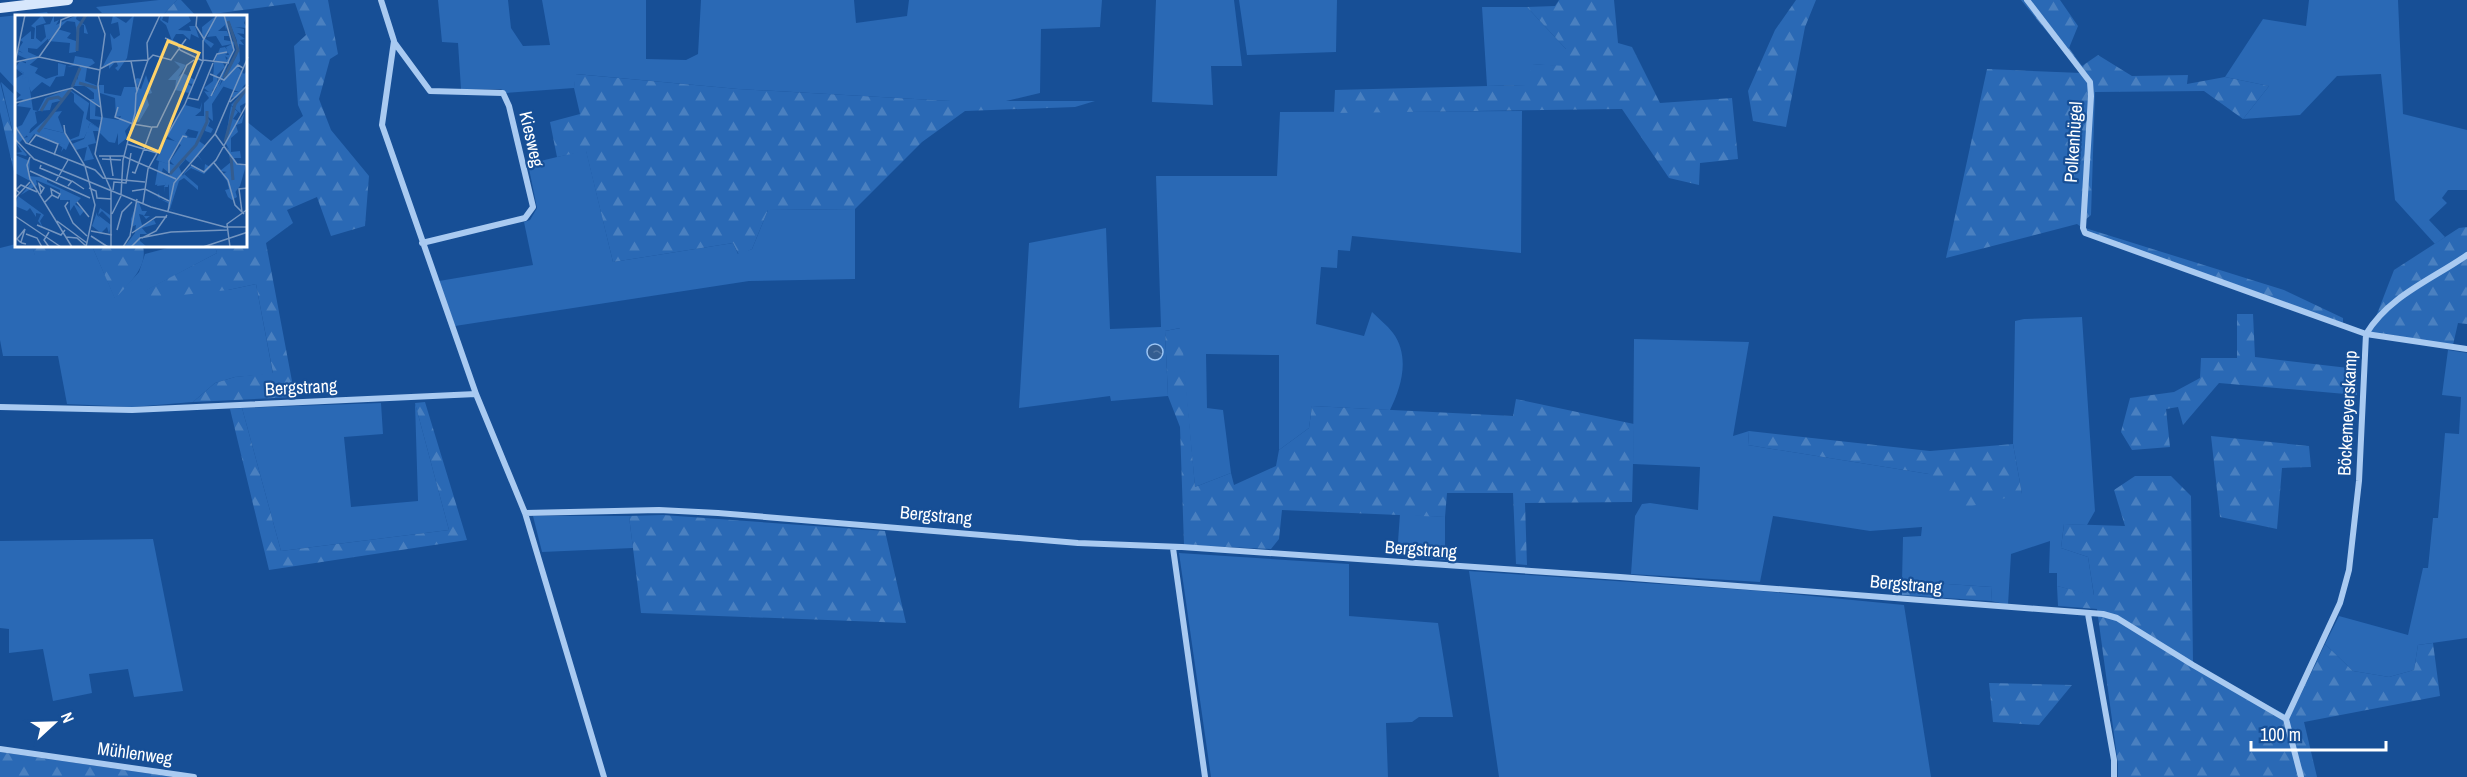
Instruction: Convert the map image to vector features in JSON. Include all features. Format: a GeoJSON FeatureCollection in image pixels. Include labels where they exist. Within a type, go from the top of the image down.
{"type":"FeatureCollection","features":[{"type":"Feature","properties":{"kind":"main road"},"geometry":{"type":"LineString","coordinates":[[0,8],[68,0]]}},
{"type":"Feature","properties":{"kind":"street","name":"Kiesweg"},"geometry":{"type":"LineString","coordinates":[[381,0],[394,41],[430,91],[503,93],[509,106],[533,207],[525,218],[422,243]]}},
{"type":"Feature","properties":{"kind":"street","name":"Polkenhügel"},"geometry":{"type":"LineString","coordinates":[[2027,0],[2090,82],[2083,228],[2085,233]]}},
{"type":"Feature","properties":{"kind":"street","name":"Kiesweg"},"geometry":{"type":"LineString","coordinates":[[394,41],[382,125],[476,394]]}},
{"type":"Feature","properties":{"kind":"street","name":"Böckemeyerskamp"},"geometry":{"type":"LineString","coordinates":[[2085,233],[2366,334],[2359,481],[2349,570],[2340,603],[2286,719]]}},
{"type":"Feature","properties":{"kind":"street"},"geometry":{"type":"LineString","coordinates":[[2467,255],[2394,300],[2376,318],[2366,334],[2467,349]]}},
{"type":"Feature","properties":{"kind":"street"},"geometry":{"type":"LineString","coordinates":[[476,394],[525,513],[604,777]]}},
{"type":"Feature","properties":{"kind":"street","name":"Bergstrang"},"geometry":{"type":"LineString","coordinates":[[0,407],[132,410],[476,394]]}},
{"type":"Feature","properties":{"kind":"street","name":"Bergstrang"},"geometry":{"type":"LineString","coordinates":[[525,513],[659,510],[881,525],[1078,543],[1620,577],[2088,614],[2116,618],[2286,719]]}},
{"type":"Feature","properties":{"kind":"street"},"geometry":{"type":"LineString","coordinates":[[1173,548],[1205,777]]}},
{"type":"Feature","properties":{"kind":"street"},"geometry":{"type":"LineString","coordinates":[[2088,614],[2114,760],[2114,777]]}},
{"type":"Feature","properties":{"kind":"street"},"geometry":{"type":"LineString","coordinates":[[2286,719],[2301,777]]}},
{"type":"Feature","properties":{"kind":"street","name":"Mühlenweg"},"geometry":{"type":"LineString","coordinates":[[0,749],[194,777]]}},
{"type":"Feature","properties":{"kind":"green space"},"geometry":{"type":"Polygon","coordinates":[[[177,0],[163,15],[102,13],[96,7],[177,0]]]}},
{"type":"Feature","properties":{"kind":"green space"},"geometry":{"type":"Polygon","coordinates":[[[177,0],[181,0],[195,15],[163,15],[177,0]]]}},
{"type":"Feature","properties":{"kind":"green space"},"geometry":{"type":"Polygon","coordinates":[[[206,0],[328,0],[338,54],[330,59],[319,99],[331,130],[369,176],[365,226],[331,236],[317,197],[287,210],[293,223],[266,243],[295,397],[193,402],[215,383],[235,377],[273,373],[256,284],[228,290],[145,299],[146,290],[217,253],[216,248],[248,248],[248,123],[271,141],[303,116],[298,105],[294,46],[306,35],[295,3],[213,14],[206,0]]]}},
{"type":"Feature","properties":{"kind":"green space"},"geometry":{"type":"Polygon","coordinates":[[[438,0],[508,0],[511,28],[523,46],[550,45],[542,0],[646,0],[646,59],[686,60],[698,54],[701,0],[854,0],[856,23],[907,16],[909,0],[1102,0],[1100,27],[1041,29],[1040,93],[1006,101],[950,101],[738,89],[576,74],[574,88],[506,93],[501,89],[461,89],[458,43],[442,42],[438,0]]]}},
{"type":"Feature","properties":{"kind":"green space"},"geometry":{"type":"Polygon","coordinates":[[[1156,0],[1234,0],[1242,66],[1211,66],[1213,105],[1152,102],[1156,0]]]}},
{"type":"Feature","properties":{"kind":"green space"},"geometry":{"type":"Polygon","coordinates":[[[1239,0],[1337,0],[1336,52],[1247,55],[1239,0]]]}},
{"type":"Feature","properties":{"kind":"green space"},"geometry":{"type":"Polygon","coordinates":[[[1559,0],[1614,0],[1618,43],[1632,47],[1660,103],[1732,98],[1738,159],[1700,163],[1699,185],[1669,178],[1622,109],[1334,113],[1335,90],[1528,85],[1532,64],[1566,66],[1566,49],[1527,7],[1555,6],[1559,0]]]}},
{"type":"Feature","properties":{"kind":"green space"},"geometry":{"type":"Polygon","coordinates":[[[1796,0],[1816,0],[1805,27],[1786,127],[1753,121],[1748,91],[1775,30],[1796,0]]]}},
{"type":"Feature","properties":{"kind":"green space"},"geometry":{"type":"Polygon","coordinates":[[[2021,0],[2060,0],[2078,26],[2069,48],[2082,66],[2098,55],[2132,76],[2188,75],[2187,84],[2225,77],[2269,86],[2243,119],[2204,91],[2095,92],[2091,215],[2085,220],[2085,228],[2284,290],[2343,318],[2343,323],[2088,232],[2077,224],[1946,258],[1987,69],[2081,73],[2021,0]]]}},
{"type":"Feature","properties":{"kind":"green space"},"geometry":{"type":"Polygon","coordinates":[[[2309,0],[2398,0],[2403,114],[2467,130],[2467,190],[2448,190],[2442,198],[2447,203],[2429,220],[2445,237],[2435,244],[2395,200],[2381,74],[2337,76],[2300,115],[2243,119],[2269,86],[2225,77],[2263,19],[2306,26],[2309,0]]]}},
{"type":"Feature","properties":{"kind":"green space"},"geometry":{"type":"Polygon","coordinates":[[[1482,7],[1527,7],[1566,49],[1567,67],[1533,64],[1529,85],[1487,86],[1482,7]]]}},
{"type":"Feature","properties":{"kind":"green space"},"geometry":{"type":"Polygon","coordinates":[[[47,12],[48,15],[19,15],[47,12]]]}},
{"type":"Feature","properties":{"kind":"green space"},"geometry":{"type":"Polygon","coordinates":[[[15,15],[15,88],[0,72],[0,17],[15,15]]]}},
{"type":"Feature","properties":{"kind":"green space"},"geometry":{"type":"Polygon","coordinates":[[[575,74],[738,89],[950,101],[1095,101],[1075,107],[965,111],[922,142],[855,209],[768,210],[752,249],[739,255],[733,243],[613,262],[586,151],[557,157],[550,122],[580,114],[574,88],[575,74]]]}},
{"type":"Feature","properties":{"kind":"green space"},"geometry":{"type":"Polygon","coordinates":[[[0,82],[15,142],[15,176],[0,112],[0,82]]]}},
{"type":"Feature","properties":{"kind":"green space"},"geometry":{"type":"Polygon","coordinates":[[[1,82],[15,95],[15,142],[1,82]]]}},
{"type":"Feature","properties":{"kind":"green space"},"geometry":{"type":"Polygon","coordinates":[[[1522,111],[1521,253],[1352,236],[1350,251],[1338,250],[1337,268],[1321,267],[1316,324],[1364,336],[1372,312],[1391,330],[1398,342],[1403,361],[1401,381],[1390,410],[1312,406],[1309,428],[1279,450],[1279,355],[1206,354],[1207,408],[1223,410],[1231,473],[1195,487],[1180,328],[1165,331],[1168,396],[1111,401],[1110,396],[1019,408],[1029,243],[1106,228],[1110,329],[1161,327],[1156,176],[1277,176],[1280,112],[1522,111]]]}},
{"type":"Feature","properties":{"kind":"green space"},"geometry":{"type":"Polygon","coordinates":[[[586,150],[613,262],[733,243],[738,254],[752,249],[768,210],[855,209],[855,279],[749,281],[455,326],[439,281],[533,265],[524,222],[530,220],[537,208],[528,164],[586,150]]]}},
{"type":"Feature","properties":{"kind":"green space"},"geometry":{"type":"Polygon","coordinates":[[[2467,227],[2467,324],[2458,323],[2453,345],[2370,332],[2394,270],[2459,228],[2467,227]]]}},
{"type":"Feature","properties":{"kind":"green space"},"geometry":{"type":"Polygon","coordinates":[[[15,244],[15,248],[33,248],[35,255],[61,248],[93,248],[115,298],[139,272],[145,254],[168,248],[216,248],[217,253],[147,290],[228,290],[256,284],[273,374],[235,377],[215,383],[193,402],[132,407],[67,404],[58,356],[3,356],[0,340],[0,248],[15,244]]]}},
{"type":"Feature","properties":{"kind":"green space"},"geometry":{"type":"Polygon","coordinates":[[[33,248],[62,248],[35,256],[33,248]]]}},
{"type":"Feature","properties":{"kind":"green space"},"geometry":{"type":"Polygon","coordinates":[[[93,248],[143,248],[143,261],[140,268],[115,299],[93,248]]]}},
{"type":"Feature","properties":{"kind":"green space"},"geometry":{"type":"Polygon","coordinates":[[[2237,314],[2253,314],[2255,357],[2357,369],[2357,395],[2219,383],[2183,425],[2178,407],[2166,409],[2170,447],[2132,450],[2121,432],[2130,398],[2174,392],[2200,378],[2201,358],[2237,358],[2237,314]]]}},
{"type":"Feature","properties":{"kind":"green space"},"geometry":{"type":"Polygon","coordinates":[[[2082,317],[2095,511],[2087,525],[2064,524],[2061,548],[2088,557],[2094,596],[2057,586],[2057,573],[2049,573],[2050,541],[2011,554],[2008,605],[1991,601],[1992,587],[1902,581],[1903,537],[1921,536],[1922,527],[1870,531],[1773,516],[1760,582],[1631,574],[1635,516],[1642,504],[1650,503],[1698,510],[1700,467],[1633,464],[1634,339],[1749,342],[1733,436],[1749,431],[1748,445],[1929,474],[2022,494],[2013,444],[2015,321],[2082,317]]]}},
{"type":"Feature","properties":{"kind":"green space"},"geometry":{"type":"Polygon","coordinates":[[[1181,328],[1195,487],[1231,473],[1234,485],[1276,466],[1279,450],[1309,428],[1312,406],[1513,416],[1516,399],[1634,424],[1632,502],[1525,503],[1527,565],[1516,564],[1513,493],[1447,493],[1445,517],[1282,510],[1279,539],[1271,549],[1184,545],[1180,427],[1168,396],[1165,331],[1181,328]]]}},
{"type":"Feature","properties":{"kind":"green space"},"geometry":{"type":"Polygon","coordinates":[[[2448,350],[2467,353],[2467,638],[2418,645],[2414,670],[2389,677],[2353,671],[2325,644],[2339,616],[2408,635],[2423,568],[2428,568],[2433,518],[2438,518],[2445,433],[2459,434],[2461,397],[2442,395],[2448,350]]]}},
{"type":"Feature","properties":{"kind":"green space"},"geometry":{"type":"Polygon","coordinates":[[[425,402],[467,540],[269,570],[230,409],[242,408],[281,551],[449,530],[415,403],[425,402]]]}},
{"type":"Feature","properties":{"kind":"green space"},"geometry":{"type":"Polygon","coordinates":[[[381,403],[383,434],[344,437],[351,507],[418,501],[415,403],[449,530],[281,551],[242,408],[381,403]]]}},
{"type":"Feature","properties":{"kind":"green space"},"geometry":{"type":"Polygon","coordinates":[[[1749,431],[1930,451],[2013,444],[2022,494],[1947,512],[1929,474],[1748,445],[1749,431]]]}},
{"type":"Feature","properties":{"kind":"green space"},"geometry":{"type":"Polygon","coordinates":[[[2211,436],[2309,446],[2311,467],[2282,468],[2277,529],[2220,517],[2211,436]]]}},
{"type":"Feature","properties":{"kind":"green space"},"geometry":{"type":"Polygon","coordinates":[[[2135,476],[2171,476],[2191,496],[2193,665],[2290,717],[2325,644],[2353,671],[2389,677],[2414,670],[2418,645],[2433,643],[2440,696],[2304,722],[2317,777],[2118,777],[2097,609],[2058,606],[2057,586],[2094,595],[2088,557],[2061,548],[2064,524],[2125,526],[2114,490],[2135,476]]]}},
{"type":"Feature","properties":{"kind":"green space"},"geometry":{"type":"Polygon","coordinates":[[[1400,514],[1445,517],[1445,560],[1397,555],[1400,514]]]}},
{"type":"Feature","properties":{"kind":"green space"},"geometry":{"type":"Polygon","coordinates":[[[663,515],[885,531],[906,623],[641,613],[629,516],[663,515]]]}},
{"type":"Feature","properties":{"kind":"green space"},"geometry":{"type":"Polygon","coordinates":[[[533,516],[629,516],[633,548],[542,552],[533,516]]]}},
{"type":"Feature","properties":{"kind":"green space"},"geometry":{"type":"Polygon","coordinates":[[[153,539],[183,691],[134,697],[128,669],[89,674],[92,693],[53,701],[43,649],[9,653],[9,629],[0,628],[0,541],[153,539]]]}},
{"type":"Feature","properties":{"kind":"green space"},"geometry":{"type":"Polygon","coordinates":[[[1179,553],[1349,564],[1349,616],[1438,623],[1453,717],[1419,717],[1412,722],[1386,723],[1388,777],[1211,777],[1179,553]]]}},
{"type":"Feature","properties":{"kind":"green space"},"geometry":{"type":"Polygon","coordinates":[[[1469,571],[1761,591],[1904,605],[1931,777],[1499,777],[1469,571]]]}},
{"type":"Feature","properties":{"kind":"green space"},"geometry":{"type":"Polygon","coordinates":[[[1902,581],[1992,587],[1991,601],[1902,595],[1902,581]]]}},
{"type":"Feature","properties":{"kind":"green space"},"geometry":{"type":"Polygon","coordinates":[[[1989,683],[2072,685],[2039,725],[1993,722],[1989,683]]]}},
{"type":"Feature","properties":{"kind":"green space"},"geometry":{"type":"Polygon","coordinates":[[[0,752],[173,777],[0,777],[0,752]]]}},
{"type":"Feature","properties":{"kind":"water"},"geometry":{"type":"Polygon","coordinates":[[[1155,344],[1161,346],[1163,352],[1161,358],[1155,360],[1149,358],[1147,352],[1149,346],[1155,344]]]}}]}
